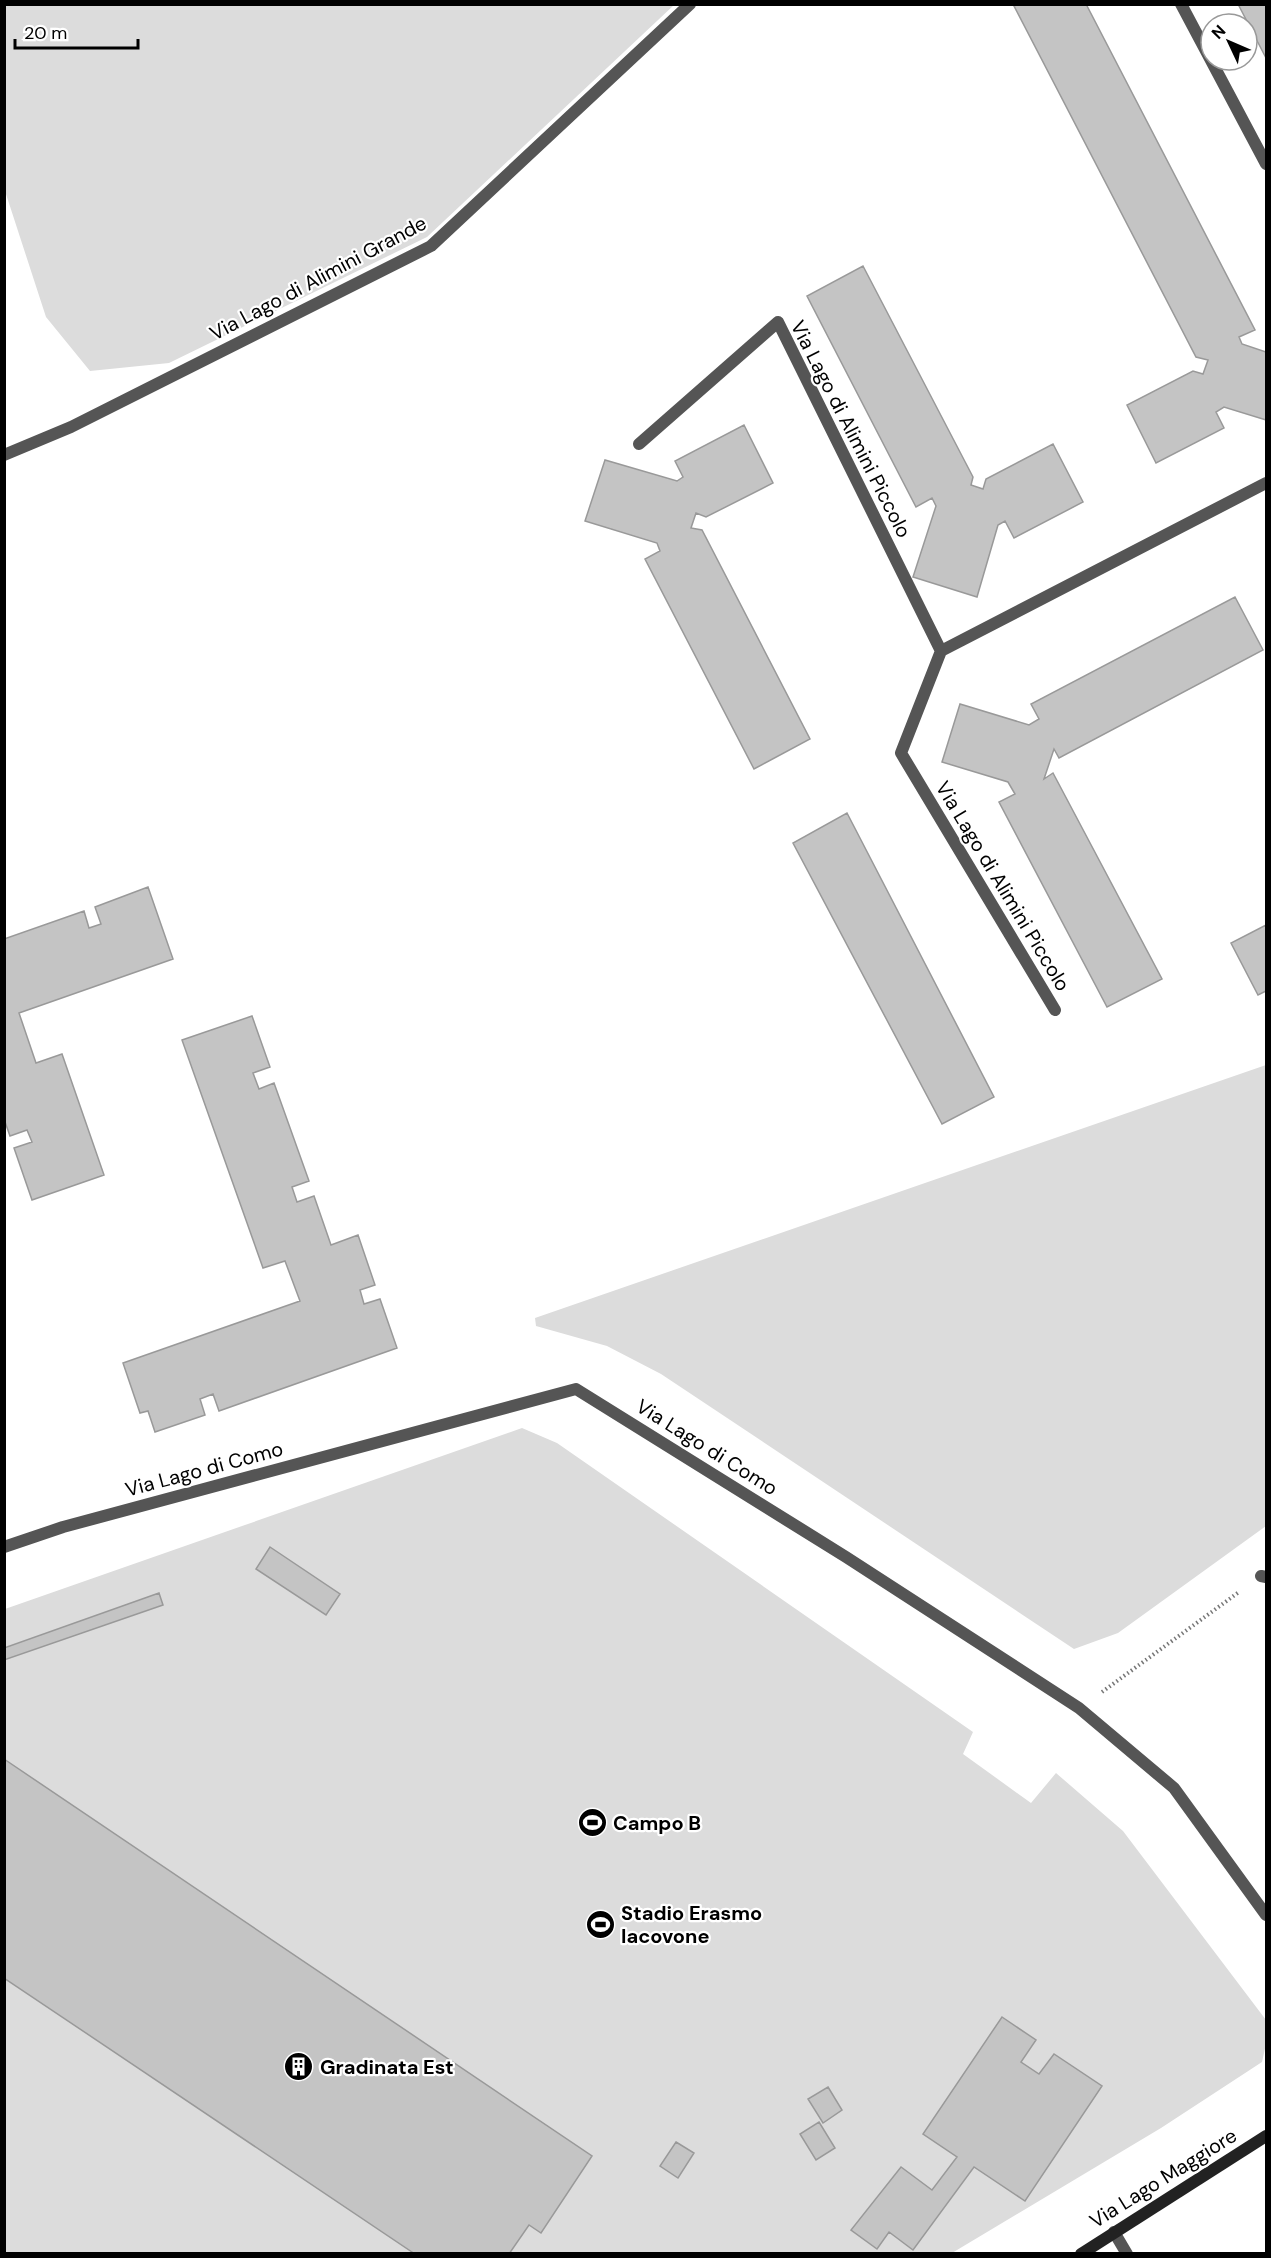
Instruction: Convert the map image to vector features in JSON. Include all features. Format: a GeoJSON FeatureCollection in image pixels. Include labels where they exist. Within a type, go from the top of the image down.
{"type":"FeatureCollection","features":[{"type":"Feature","properties":{"kind":"street","name":"Via Lago di Alimini Grande"},"geometry":{"type":"LineString","coordinates":[[4,455],[71,427],[431,246],[690,4]]}},
{"type":"Feature","properties":{"kind":"street"},"geometry":{"type":"LineString","coordinates":[[1181,4],[1266,165]]}},
{"type":"Feature","properties":{"kind":"street","name":"Via Lago di Alimini Piccolo"},"geometry":{"type":"LineString","coordinates":[[639,444],[778,322],[941,651],[901,753],[1055,1010]]}},
{"type":"Feature","properties":{"kind":"street"},"geometry":{"type":"LineString","coordinates":[[941,651],[1266,483]]}},
{"type":"Feature","properties":{"kind":"street","name":"Via Lago di Como"},"geometry":{"type":"LineString","coordinates":[[4,1547],[63,1527],[576,1389],[846,1557],[1079,1708],[1174,1788],[1266,1915]]}},
{"type":"Feature","properties":{"kind":"street","name":"Via Lago Maggiore"},"geometry":{"type":"LineString","coordinates":[[1081,2253],[1266,2136]]}},
{"type":"Feature","properties":{"kind":"street"},"geometry":{"type":"LineString","coordinates":[[1114,2232],[1127,2253]]}},
{"type":"Feature","properties":{"kind":"path"},"geometry":{"type":"LineString","coordinates":[[1079,1708],[1264,1576]]}},
{"type":"Feature","properties":{"kind":"shaded area"},"geometry":{"type":"Polygon","coordinates":[[[4,5],[674,5],[427,237],[169,363],[90,371],[46,317],[5,191],[4,5]]]}},
{"type":"Feature","properties":{"kind":"shaded area"},"geometry":{"type":"Polygon","coordinates":[[[1266,1065],[1266,1526],[1118,1633],[1074,1649],[661,1374],[607,1346],[536,1326],[535,1318],[1266,1065]]]}},
{"type":"Feature","properties":{"kind":"shaded area","name":"Stadio Erasmo Iacovone"},"geometry":{"type":"Polygon","coordinates":[[[522,1428],[557,1443],[973,1732],[963,1754],[1031,1803],[1056,1773],[1123,1831],[1266,2020],[1266,2044],[1262,2062],[1161,2128],[952,2253],[5,2254],[5,1609],[522,1428]]]}},
{"type":"Feature","properties":{"kind":"building"},"geometry":{"type":"Polygon","coordinates":[[[1018,4],[1086,4],[1255,330],[1239,337],[1242,344],[1266,352],[1266,420],[1224,407],[1216,412],[1224,428],[1156,463],[1127,405],[1193,371],[1203,374],[1208,360],[1196,357],[1014,6],[1018,4]]]}},
{"type":"Feature","properties":{"kind":"building"},"geometry":{"type":"Polygon","coordinates":[[[1238,4],[1266,4],[1266,58],[1259,44],[1259,12],[1242,12],[1238,4]]]}},
{"type":"Feature","properties":{"kind":"building"},"geometry":{"type":"Polygon","coordinates":[[[863,266],[973,477],[971,485],[983,489],[986,479],[1053,444],[1083,502],[1014,538],[1005,521],[998,525],[977,597],[913,577],[936,506],[932,498],[916,507],[807,296],[863,266]]]}},
{"type":"Feature","properties":{"kind":"building"},"geometry":{"type":"Polygon","coordinates":[[[744,425],[773,483],[706,517],[696,513],[691,528],[702,530],[810,739],[754,769],[645,559],[660,551],[657,543],[585,521],[605,460],[677,481],[683,477],[675,461],[744,425]]]}},
{"type":"Feature","properties":{"kind":"building"},"geometry":{"type":"Polygon","coordinates":[[[1235,597],[1263,650],[1059,758],[1054,749],[1044,779],[1053,773],[1162,979],[1107,1007],[999,802],[1015,794],[1008,782],[942,762],[960,704],[1029,725],[1039,719],[1031,704],[1235,597]]]}},
{"type":"Feature","properties":{"kind":"building"},"geometry":{"type":"Polygon","coordinates":[[[847,813],[994,1097],[942,1124],[793,843],[847,813]]]}},
{"type":"Feature","properties":{"kind":"building"},"geometry":{"type":"Polygon","coordinates":[[[148,887],[173,959],[19,1013],[36,1063],[62,1054],[104,1175],[32,1200],[14,1148],[32,1142],[27,1130],[10,1136],[4,1119],[4,939],[84,911],[89,928],[101,924],[95,907],[148,887]]]}},
{"type":"Feature","properties":{"kind":"building"},"geometry":{"type":"Polygon","coordinates":[[[1266,925],[1266,991],[1258,995],[1231,943],[1266,925]]]}},
{"type":"Feature","properties":{"kind":"building"},"geometry":{"type":"Polygon","coordinates":[[[252,1016],[270,1067],[253,1073],[259,1089],[274,1083],[309,1181],[292,1187],[297,1202],[314,1196],[331,1245],[358,1235],[375,1285],[360,1290],[364,1304],[380,1299],[397,1348],[219,1411],[213,1394],[200,1399],[205,1415],[155,1432],[148,1411],[140,1413],[123,1363],[300,1301],[285,1261],[263,1268],[182,1040],[252,1016]]]}},
{"type":"Feature","properties":{"kind":"building"},"geometry":{"type":"Polygon","coordinates":[[[270,1547],[340,1594],[326,1615],[256,1569],[270,1547]]]}},
{"type":"Feature","properties":{"kind":"building"},"geometry":{"type":"Polygon","coordinates":[[[159,1593],[163,1605],[4,1660],[4,1648],[159,1593]]]}},
{"type":"Feature","properties":{"kind":"building","name":"Gradinata Est"},"geometry":{"type":"Polygon","coordinates":[[[4,1759],[592,2156],[541,2233],[529,2225],[509,2254],[415,2254],[4,1978],[4,1759]]]}},
{"type":"Feature","properties":{"kind":"building"},"geometry":{"type":"Polygon","coordinates":[[[1002,2017],[1036,2040],[1021,2062],[1039,2074],[1054,2054],[1102,2086],[1025,2201],[974,2167],[913,2250],[889,2232],[877,2249],[851,2230],[901,2167],[932,2190],[957,2157],[923,2134],[1002,2017]]]}},
{"type":"Feature","properties":{"kind":"building"},"geometry":{"type":"Polygon","coordinates":[[[828,2087],[842,2110],[823,2123],[808,2099],[828,2087]]]}},
{"type":"Feature","properties":{"kind":"building"},"geometry":{"type":"Polygon","coordinates":[[[819,2122],[835,2148],[816,2160],[800,2134],[819,2122]]]}},
{"type":"Feature","properties":{"kind":"building"},"geometry":{"type":"Polygon","coordinates":[[[676,2142],[694,2153],[678,2178],[660,2166],[676,2142]]]}},
{"type":"Feature","properties":{"kind":"place","name":"Campo B"},"geometry":{"type":"Point","coordinates":[592,1823]}},
{"type":"Feature","properties":{"kind":"place","name":"Stadio Erasmo Iacovone"},"geometry":{"type":"Point","coordinates":[600,1925]}},
{"type":"Feature","properties":{"kind":"place","name":"Gradinata Est"},"geometry":{"type":"Point","coordinates":[299,2067]}}]}
